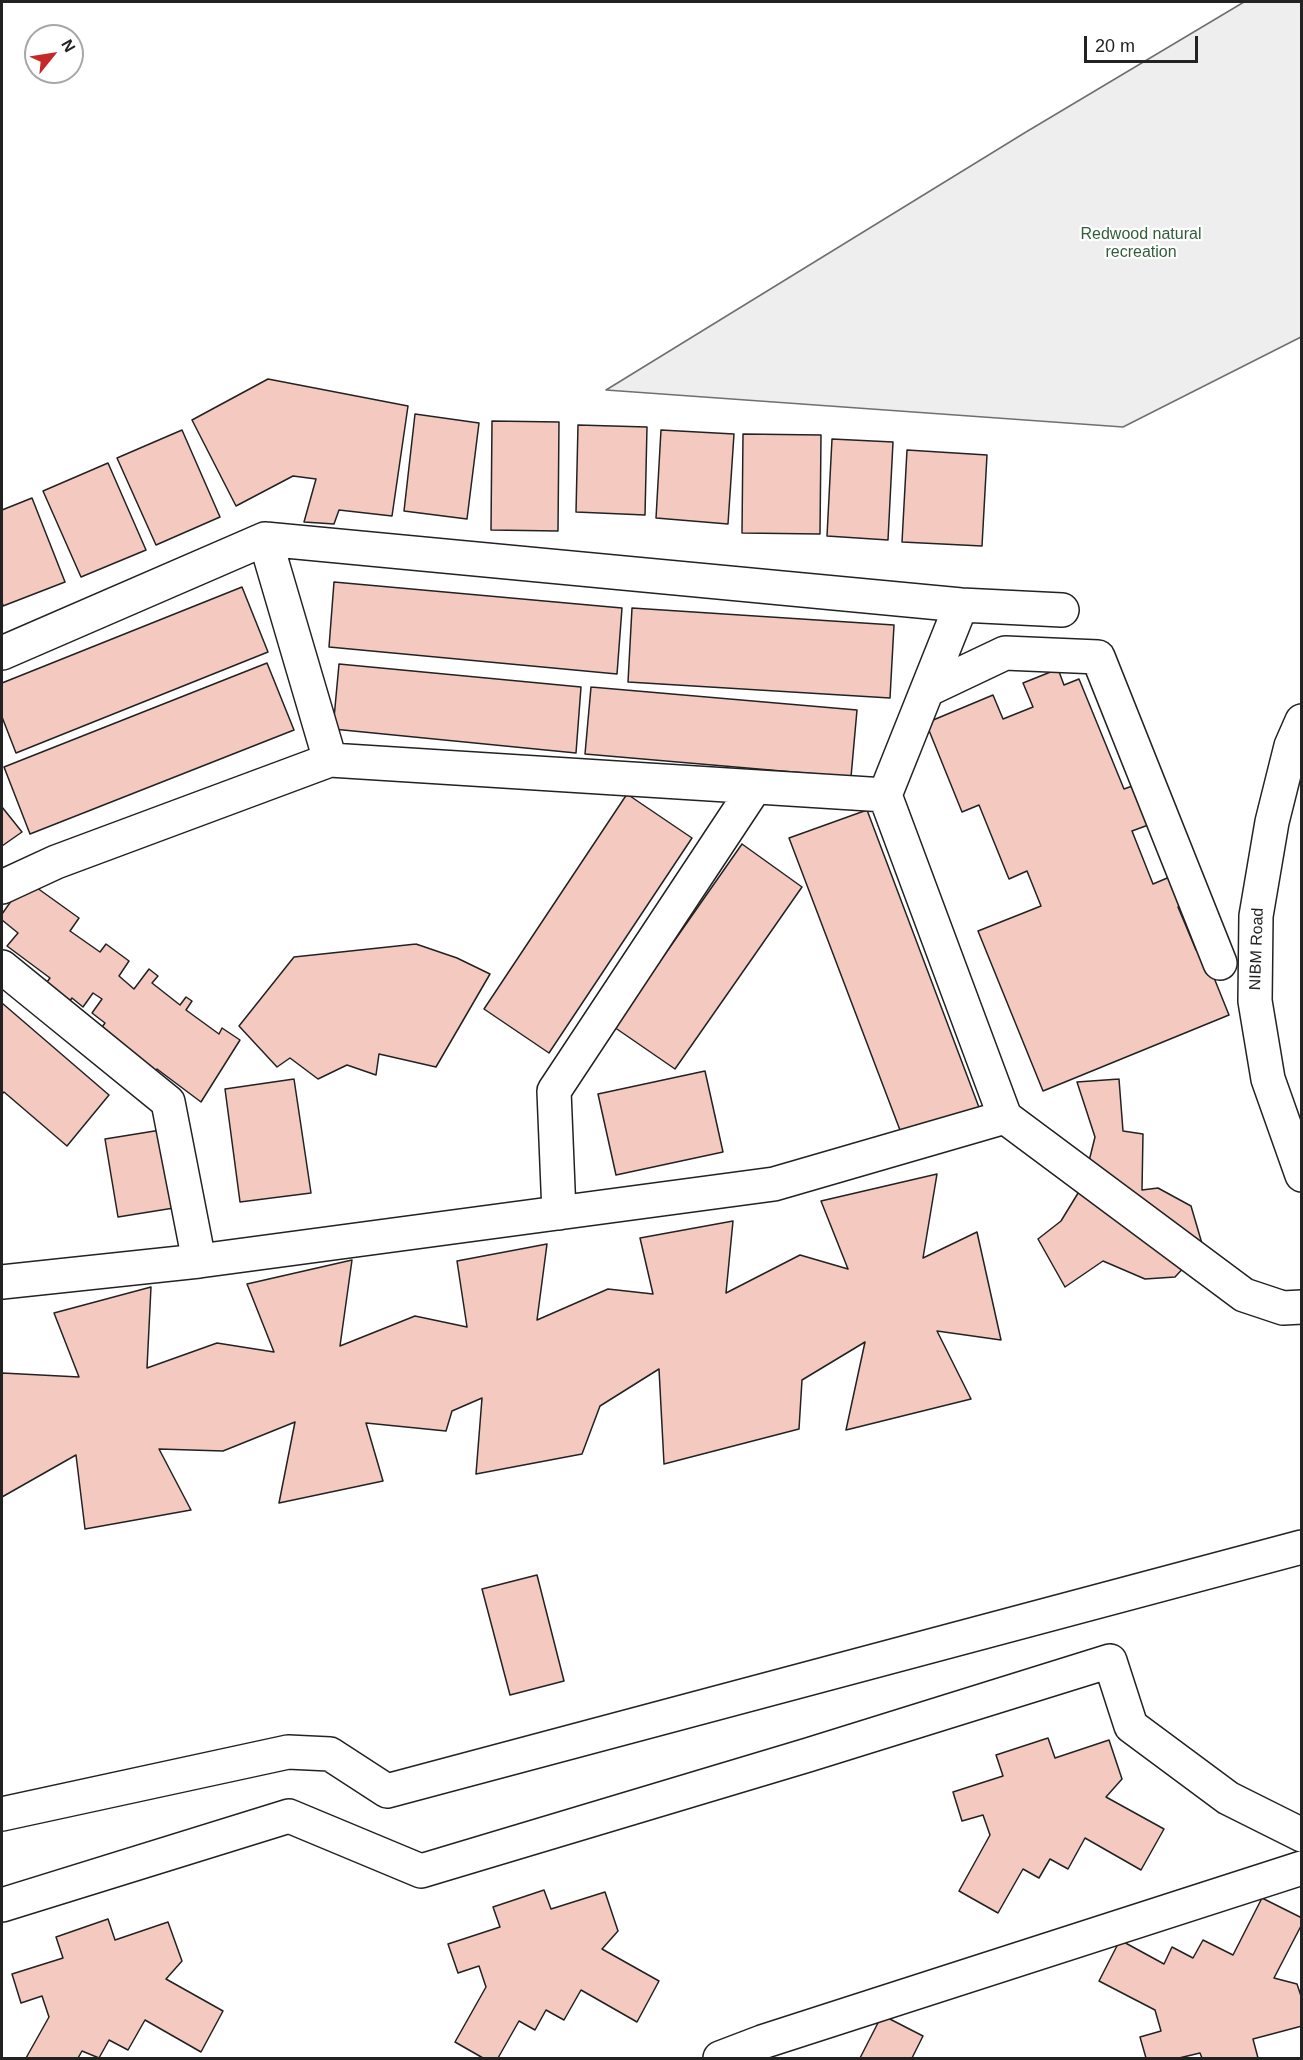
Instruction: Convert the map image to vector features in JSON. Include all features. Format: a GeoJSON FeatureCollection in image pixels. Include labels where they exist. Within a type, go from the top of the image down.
{"type":"FeatureCollection","features":[{"type":"Feature","properties":{"kind":"street"},"geometry":{"type":"LineString","coordinates":[[265,539],[330,760]]}},
{"type":"Feature","properties":{"kind":"street"},"geometry":{"type":"LineString","coordinates":[[2,653],[265,539],[962,605],[1062,610]]}},
{"type":"Feature","properties":{"kind":"street"},"geometry":{"type":"LineString","coordinates":[[962,605],[885,795],[1005,1118],[1244,1295],[1283,1308],[1302,1307]]}},
{"type":"Feature","properties":{"kind":"street"},"geometry":{"type":"LineString","coordinates":[[927,690],[1005,653],[1098,657],[1220,963]]}},
{"type":"Feature","properties":{"kind":"street","name":"NIBM Road"},"geometry":{"type":"LineString","coordinates":[[1302,721],[1291,746],[1272,822],[1256,916],[1256,1001],[1268,1078],[1302,1175]]}},
{"type":"Feature","properties":{"kind":"street"},"geometry":{"type":"LineString","coordinates":[[2,887],[56,862],[330,760],[885,795]]}},
{"type":"Feature","properties":{"kind":"street"},"geometry":{"type":"LineString","coordinates":[[559,1213],[554,1091],[755,787]]}},
{"type":"Feature","properties":{"kind":"street"},"geometry":{"type":"LineString","coordinates":[[2,967],[168,1102],[200,1261]]}},
{"type":"Feature","properties":{"kind":"street"},"geometry":{"type":"LineString","coordinates":[[2,1282],[200,1261],[774,1184],[1005,1118]]}},
{"type":"Feature","properties":{"kind":"street"},"geometry":{"type":"LineString","coordinates":[[2,1814],[288,1752],[330,1754],[387,1791],[1302,1547]]}},
{"type":"Feature","properties":{"kind":"street"},"geometry":{"type":"LineString","coordinates":[[2,1905],[289,1816],[421,1871],[808,1755],[1110,1661],[1131,1726],[1228,1798],[1302,1835]]}},
{"type":"Feature","properties":{"kind":"street"},"geometry":{"type":"LineString","coordinates":[[720,2058],[762,2042],[1302,1868]]}},
{"type":"Feature","properties":{"kind":"green space","name":"Redwood natural recreation"},"geometry":{"type":"Polygon","coordinates":[[[1244,2],[1301,2],[1301,337],[1123,427],[606,390],[1026,132],[1244,2]]]}},
{"type":"Feature","properties":{"kind":"building"},"geometry":{"type":"Polygon","coordinates":[[[268,379],[408,406],[392,516],[339,510],[334,524],[304,522],[316,479],[293,476],[236,506],[192,420],[268,379]]]}},
{"type":"Feature","properties":{"kind":"building"},"geometry":{"type":"Polygon","coordinates":[[[415,414],[479,423],[467,519],[404,511],[415,414]]]}},
{"type":"Feature","properties":{"kind":"building"},"geometry":{"type":"Polygon","coordinates":[[[492,421],[559,422],[558,531],[491,530],[492,421]]]}},
{"type":"Feature","properties":{"kind":"building"},"geometry":{"type":"Polygon","coordinates":[[[578,425],[647,427],[645,515],[576,512],[578,425]]]}},
{"type":"Feature","properties":{"kind":"building"},"geometry":{"type":"Polygon","coordinates":[[[182,430],[220,517],[156,545],[117,458],[182,430]]]}},
{"type":"Feature","properties":{"kind":"building"},"geometry":{"type":"Polygon","coordinates":[[[661,430],[734,434],[728,524],[656,518],[661,430]]]}},
{"type":"Feature","properties":{"kind":"building"},"geometry":{"type":"Polygon","coordinates":[[[743,434],[821,435],[820,534],[742,533],[743,434]]]}},
{"type":"Feature","properties":{"kind":"building"},"geometry":{"type":"Polygon","coordinates":[[[832,439],[893,442],[888,540],[827,536],[832,439]]]}},
{"type":"Feature","properties":{"kind":"building"},"geometry":{"type":"Polygon","coordinates":[[[907,450],[987,455],[982,546],[902,542],[907,450]]]}},
{"type":"Feature","properties":{"kind":"building"},"geometry":{"type":"Polygon","coordinates":[[[108,463],[146,550],[81,577],[43,491],[108,463]]]}},
{"type":"Feature","properties":{"kind":"building"},"geometry":{"type":"Polygon","coordinates":[[[32,498],[65,582],[3,606],[2,510],[32,498]]]}},
{"type":"Feature","properties":{"kind":"building"},"geometry":{"type":"Polygon","coordinates":[[[334,582],[622,608],[617,674],[329,647],[334,582]]]}},
{"type":"Feature","properties":{"kind":"building"},"geometry":{"type":"Polygon","coordinates":[[[242,587],[268,652],[16,753],[2,717],[2,683],[242,587]]]}},
{"type":"Feature","properties":{"kind":"building"},"geometry":{"type":"Polygon","coordinates":[[[632,608],[894,625],[890,698],[628,682],[632,608]]]}},
{"type":"Feature","properties":{"kind":"building"},"geometry":{"type":"Polygon","coordinates":[[[267,663],[294,730],[30,834],[4,767],[267,663]]]}},
{"type":"Feature","properties":{"kind":"building"},"geometry":{"type":"Polygon","coordinates":[[[339,664],[581,687],[576,753],[333,729],[339,664]]]}},
{"type":"Feature","properties":{"kind":"building"},"geometry":{"type":"Polygon","coordinates":[[[1058,669],[1064,685],[1079,679],[1124,789],[1135,785],[1151,824],[1132,831],[1153,884],[1172,876],[1184,904],[1178,907],[1196,950],[1202,948],[1229,1015],[1043,1091],[978,931],[1041,906],[1027,871],[1009,879],[979,805],[962,812],[926,723],[993,695],[1003,719],[1033,707],[1023,683],[1058,669]]]}},
{"type":"Feature","properties":{"kind":"building"},"geometry":{"type":"Polygon","coordinates":[[[591,687],[857,710],[851,777],[585,754],[591,687]]]}},
{"type":"Feature","properties":{"kind":"building"},"geometry":{"type":"Polygon","coordinates":[[[627,794],[692,838],[549,1053],[484,1009],[627,794]]]}},
{"type":"Feature","properties":{"kind":"building"},"geometry":{"type":"Polygon","coordinates":[[[2,807],[22,832],[2,846],[2,807]]]}},
{"type":"Feature","properties":{"kind":"building"},"geometry":{"type":"Polygon","coordinates":[[[867,810],[980,1110],[903,1138],[789,838],[867,810]]]}},
{"type":"Feature","properties":{"kind":"building"},"geometry":{"type":"Polygon","coordinates":[[[742,844],[802,887],[675,1069],[614,1027],[742,844]]]}},
{"type":"Feature","properties":{"kind":"building"},"geometry":{"type":"Polygon","coordinates":[[[26,880],[79,918],[70,931],[100,952],[106,944],[129,961],[119,976],[134,989],[149,969],[158,976],[152,983],[180,1005],[186,997],[192,1001],[186,1010],[219,1034],[222,1028],[240,1040],[201,1102],[157,1069],[149,1079],[94,1038],[105,1023],[92,1013],[102,999],[93,993],[83,1007],[72,998],[65,1007],[41,990],[50,978],[7,946],[18,933],[2,920],[2,914],[26,880]]]}},
{"type":"Feature","properties":{"kind":"building"},"geometry":{"type":"Polygon","coordinates":[[[416,944],[457,958],[490,974],[436,1067],[379,1054],[376,1075],[347,1065],[318,1079],[290,1058],[277,1067],[239,1026],[294,957],[416,944]]]}},
{"type":"Feature","properties":{"kind":"building"},"geometry":{"type":"Polygon","coordinates":[[[2,1003],[109,1095],[67,1146],[4,1092],[2,1094],[2,1003]]]}},
{"type":"Feature","properties":{"kind":"building"},"geometry":{"type":"Polygon","coordinates":[[[705,1071],[723,1152],[616,1175],[598,1094],[705,1071]]]}},
{"type":"Feature","properties":{"kind":"building"},"geometry":{"type":"Polygon","coordinates":[[[294,1079],[311,1193],[240,1202],[225,1089],[294,1079]]]}},
{"type":"Feature","properties":{"kind":"building"},"geometry":{"type":"Polygon","coordinates":[[[1119,1079],[1123,1131],[1143,1134],[1142,1190],[1158,1188],[1191,1206],[1203,1247],[1175,1277],[1145,1279],[1103,1261],[1065,1287],[1038,1239],[1061,1221],[1083,1185],[1095,1137],[1077,1082],[1119,1079]]]}},
{"type":"Feature","properties":{"kind":"building"},"geometry":{"type":"Polygon","coordinates":[[[167,1129],[180,1207],[118,1217],[105,1139],[167,1129]]]}},
{"type":"Feature","properties":{"kind":"building"},"geometry":{"type":"Polygon","coordinates":[[[937,1174],[923,1258],[977,1232],[1001,1340],[937,1331],[971,1399],[846,1430],[865,1342],[802,1380],[799,1429],[664,1464],[659,1369],[600,1406],[582,1454],[476,1474],[482,1398],[452,1411],[446,1431],[366,1423],[383,1481],[279,1503],[295,1422],[223,1451],[159,1449],[191,1510],[85,1529],[76,1455],[2,1497],[2,1373],[79,1377],[54,1313],[151,1287],[147,1368],[217,1343],[274,1352],[247,1284],[352,1260],[340,1346],[415,1316],[467,1327],[457,1261],[547,1244],[537,1320],[608,1289],[653,1294],[640,1238],[733,1221],[726,1293],[800,1255],[848,1269],[821,1201],[937,1174]]]}},
{"type":"Feature","properties":{"kind":"building"},"geometry":{"type":"Polygon","coordinates":[[[537,1575],[564,1681],[510,1695],[482,1589],[537,1575]]]}},
{"type":"Feature","properties":{"kind":"building"},"geometry":{"type":"Polygon","coordinates":[[[1048,1738],[1055,1758],[1109,1740],[1122,1779],[1106,1797],[1164,1829],[1141,1870],[1085,1838],[1068,1869],[1050,1859],[1039,1878],[1023,1869],[998,1913],[959,1891],[990,1835],[983,1815],[962,1821],[953,1792],[1003,1776],[996,1755],[1048,1738]]]}},
{"type":"Feature","properties":{"kind":"building"},"geometry":{"type":"Polygon","coordinates":[[[544,1890],[551,1909],[605,1892],[618,1931],[602,1949],[659,1981],[637,2022],[581,1990],[564,2020],[546,2010],[535,2030],[519,2021],[498,2058],[483,2058],[455,2042],[486,1987],[479,1966],[458,1973],[448,1944],[500,1927],[493,1907],[544,1890]]]}},
{"type":"Feature","properties":{"kind":"building"},"geometry":{"type":"Polygon","coordinates":[[[1262,1898],[1302,1918],[1302,1924],[1274,1978],[1297,1984],[1302,1999],[1302,2026],[1253,2039],[1258,2058],[1202,2058],[1200,2053],[1179,2058],[1146,2058],[1140,2037],[1161,2031],[1155,2010],[1099,1981],[1120,1940],[1164,1964],[1172,1947],[1193,1958],[1203,1940],[1233,1955],[1262,1898]]]}},
{"type":"Feature","properties":{"kind":"building"},"geometry":{"type":"Polygon","coordinates":[[[108,1919],[115,1940],[168,1922],[182,1961],[166,1979],[223,2011],[201,2052],[145,2020],[128,2050],[109,2040],[99,2058],[82,2051],[78,2058],[26,2058],[49,2017],[42,1996],[21,2003],[12,1974],[63,1958],[56,1937],[108,1919]]]}},
{"type":"Feature","properties":{"kind":"building"},"geometry":{"type":"Polygon","coordinates":[[[882,2015],[923,2036],[912,2058],[860,2058],[882,2015]]]}}]}
